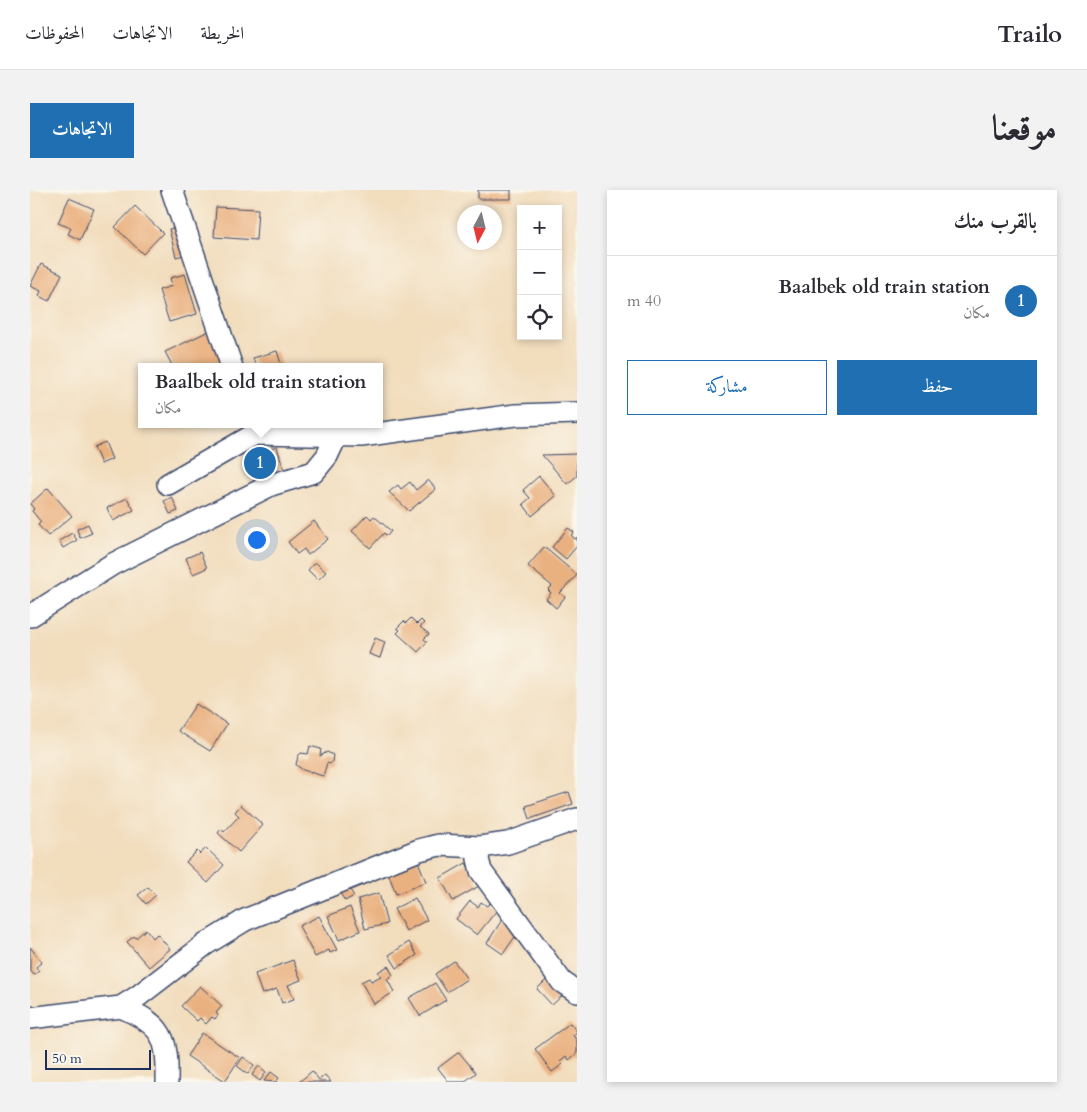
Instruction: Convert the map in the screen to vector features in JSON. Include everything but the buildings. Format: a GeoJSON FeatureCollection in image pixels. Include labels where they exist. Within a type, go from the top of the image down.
{"type":"FeatureCollection","features":[{"type":"Feature","properties":{"kind":"street"},"geometry":{"type":"LineString","coordinates":[[172,190],[231,363]]}},
{"type":"Feature","properties":{"kind":"street"},"geometry":{"type":"LineString","coordinates":[[168,484],[254,429],[336,436],[376,434],[516,415],[577,413]]}},
{"type":"Feature","properties":{"kind":"street"},"geometry":{"type":"LineString","coordinates":[[30,616],[113,564],[271,485],[314,472],[328,456],[336,436]]}},
{"type":"Feature","properties":{"kind":"street"},"geometry":{"type":"LineString","coordinates":[[30,1018],[121,1007],[206,944],[245,920],[419,850],[439,845],[480,847],[508,843],[577,819]]}},
{"type":"Feature","properties":{"kind":"street"},"geometry":{"type":"LineString","coordinates":[[480,847],[478,859],[481,871],[494,891],[562,982],[577,992]]}},
{"type":"Feature","properties":{"kind":"street"},"geometry":{"type":"LineString","coordinates":[[121,1007],[144,1017],[155,1026],[162,1037],[168,1060],[167,1082]]}},
{"type":"Feature","properties":{"kind":"place","name":"Baalbek old train station"},"geometry":{"type":"Point","coordinates":[260,463]}}]}
